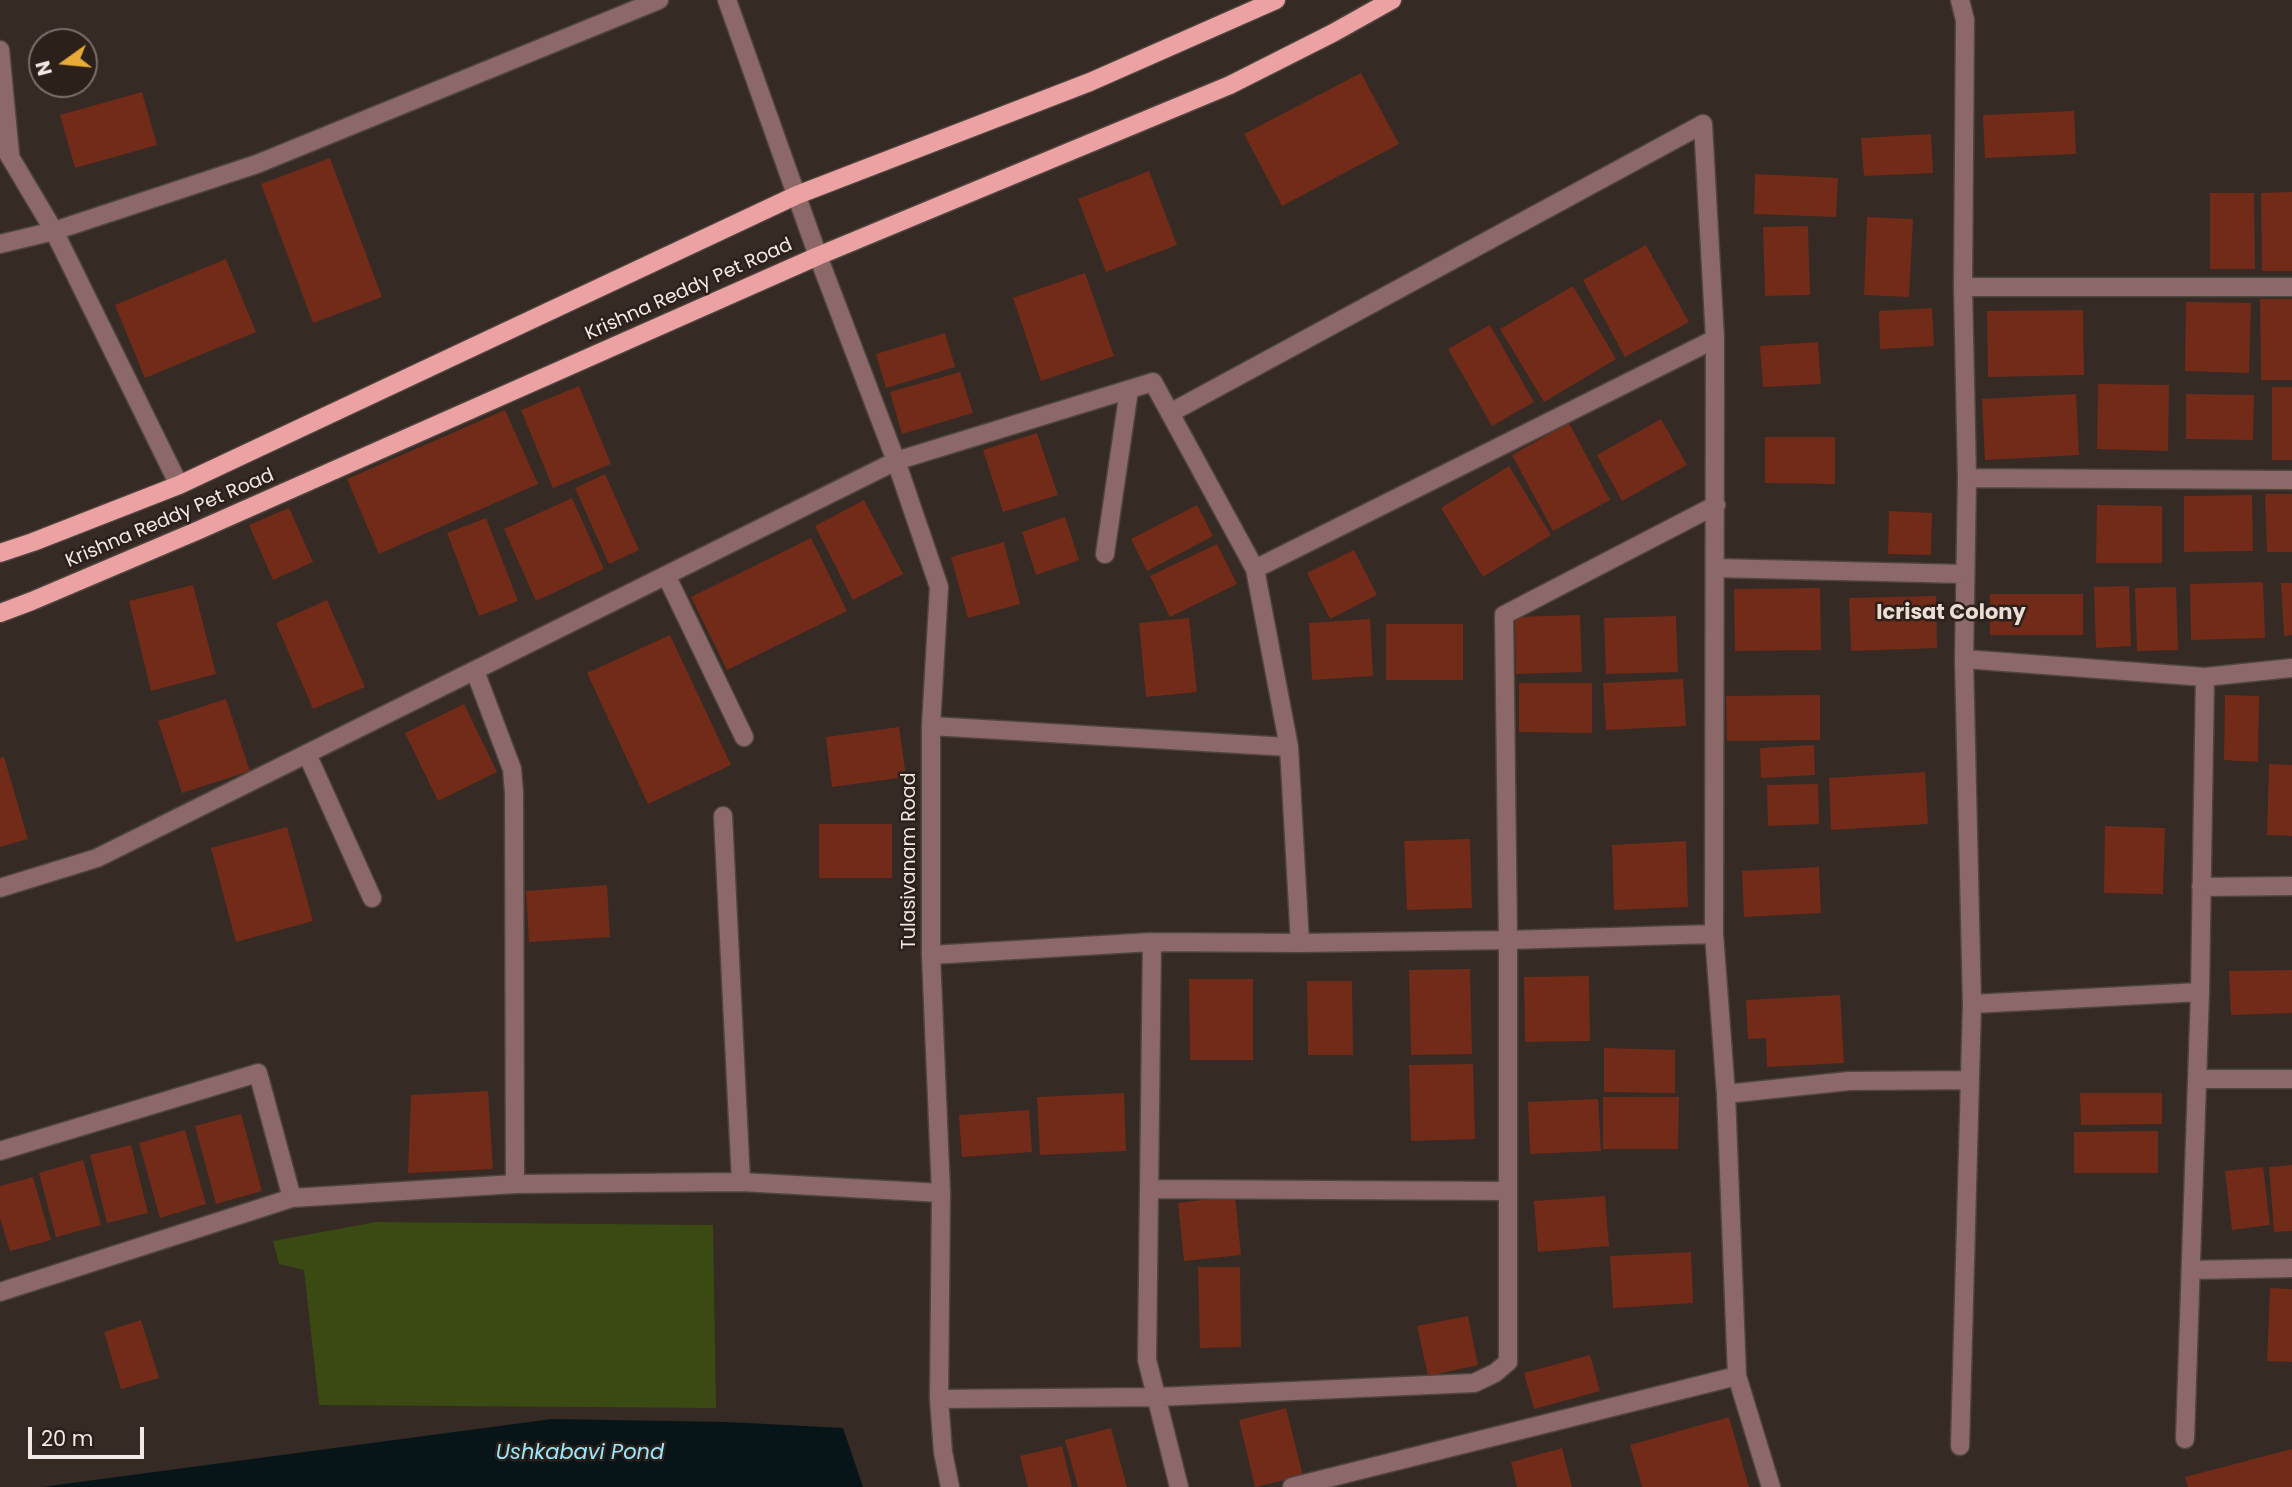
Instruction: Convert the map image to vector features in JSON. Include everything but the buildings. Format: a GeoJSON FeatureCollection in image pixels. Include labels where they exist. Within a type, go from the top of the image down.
{"type":"FeatureCollection","features":[{"type":"Feature","properties":{"kind":"main road","name":"Krishna Reddy Pet Road"},"geometry":{"type":"LineString","coordinates":[[0,553],[179,485],[797,195],[1090,82],[1276,0]]}},
{"type":"Feature","properties":{"kind":"main road","name":"Krishna Reddy Pet Road"},"geometry":{"type":"LineString","coordinates":[[0,613],[199,530],[818,256],[1230,85],[1392,0]]}},
{"type":"Feature","properties":{"kind":"street"},"geometry":{"type":"LineString","coordinates":[[0,244],[54,231],[257,164],[659,0]]}},
{"type":"Feature","properties":{"kind":"street","name":"Tulasivanam Road"},"geometry":{"type":"LineString","coordinates":[[727,0],[818,256],[896,461],[939,587],[931,726],[931,955],[941,1193],[939,1399],[943,1452],[950,1487]]}},
{"type":"Feature","properties":{"kind":"street"},"geometry":{"type":"LineString","coordinates":[[1960,0],[1965,20],[1963,287],[1968,478],[1964,659],[1972,1004],[1960,1446]]}},
{"type":"Feature","properties":{"kind":"street"},"geometry":{"type":"LineString","coordinates":[[0,50],[10,158]]}},
{"type":"Feature","properties":{"kind":"street"},"geometry":{"type":"LineString","coordinates":[[1170,414],[1703,124],[1715,339],[1714,934],[1726,1094],[1737,1376],[1771,1487]]}},
{"type":"Feature","properties":{"kind":"street"},"geometry":{"type":"LineString","coordinates":[[0,140],[54,231],[179,485]]}},
{"type":"Feature","properties":{"kind":"street"},"geometry":{"type":"LineString","coordinates":[[1963,287],[2292,287]]}},
{"type":"Feature","properties":{"kind":"street"},"geometry":{"type":"LineString","coordinates":[[1255,569],[1715,339]]}},
{"type":"Feature","properties":{"kind":"street"},"geometry":{"type":"LineString","coordinates":[[0,888],[97,858],[896,461],[1153,382],[1255,569],[1289,747],[1300,943]]}},
{"type":"Feature","properties":{"kind":"street"},"geometry":{"type":"LineString","coordinates":[[1105,554],[1129,390]]}},
{"type":"Feature","properties":{"kind":"street"},"geometry":{"type":"LineString","coordinates":[[1968,478],[2292,480]]}},
{"type":"Feature","properties":{"kind":"street"},"geometry":{"type":"LineString","coordinates":[[939,1399],[1157,1397],[1474,1383],[1495,1373],[1508,1362],[1508,940],[1504,615],[1716,505]]}},
{"type":"Feature","properties":{"kind":"street"},"geometry":{"type":"LineString","coordinates":[[1716,568],[1964,574]]}},
{"type":"Feature","properties":{"kind":"street"},"geometry":{"type":"LineString","coordinates":[[666,576],[744,737]]}},
{"type":"Feature","properties":{"kind":"street"},"geometry":{"type":"LineString","coordinates":[[1964,659],[2205,677],[2292,668]]}},
{"type":"Feature","properties":{"kind":"street"},"geometry":{"type":"LineString","coordinates":[[475,671],[512,769],[514,793],[514,1184]]}},
{"type":"Feature","properties":{"kind":"street"},"geometry":{"type":"LineString","coordinates":[[2185,1439],[2198,1079],[2205,677]]}},
{"type":"Feature","properties":{"kind":"street"},"geometry":{"type":"LineString","coordinates":[[931,726],[1289,747]]}},
{"type":"Feature","properties":{"kind":"street"},"geometry":{"type":"LineString","coordinates":[[307,754],[372,898]]}},
{"type":"Feature","properties":{"kind":"street"},"geometry":{"type":"LineString","coordinates":[[723,816],[741,1182]]}},
{"type":"Feature","properties":{"kind":"street"},"geometry":{"type":"LineString","coordinates":[[2202,887],[2292,886]]}},
{"type":"Feature","properties":{"kind":"street"},"geometry":{"type":"LineString","coordinates":[[931,955],[1152,942],[1300,943],[1714,934]]}},
{"type":"Feature","properties":{"kind":"street"},"geometry":{"type":"LineString","coordinates":[[1152,942],[1147,1360],[1179,1487]]}},
{"type":"Feature","properties":{"kind":"street"},"geometry":{"type":"LineString","coordinates":[[1972,1004],[2200,992]]}},
{"type":"Feature","properties":{"kind":"street"},"geometry":{"type":"LineString","coordinates":[[0,1151],[258,1073],[292,1198]]}},
{"type":"Feature","properties":{"kind":"street"},"geometry":{"type":"LineString","coordinates":[[2198,1079],[2292,1079]]}},
{"type":"Feature","properties":{"kind":"street"},"geometry":{"type":"LineString","coordinates":[[1726,1094],[1849,1081],[1970,1080]]}},
{"type":"Feature","properties":{"kind":"street"},"geometry":{"type":"LineString","coordinates":[[0,1292],[292,1198],[514,1184],[741,1182],[941,1193]]}},
{"type":"Feature","properties":{"kind":"street"},"geometry":{"type":"LineString","coordinates":[[1150,1189],[1508,1191]]}},
{"type":"Feature","properties":{"kind":"street"},"geometry":{"type":"LineString","coordinates":[[2191,1270],[2292,1268]]}},
{"type":"Feature","properties":{"kind":"street"},"geometry":{"type":"LineString","coordinates":[[1292,1487],[1737,1376]]}},
{"type":"Feature","properties":{"kind":"green space"},"geometry":{"type":"Polygon","coordinates":[[[376,1222],[713,1225],[716,1408],[319,1405],[304,1270],[279,1264],[273,1241],[376,1222]]]}},
{"type":"Feature","properties":{"kind":"water","name":"Ushkabavi Pond"},"geometry":{"type":"Polygon","coordinates":[[[552,1419],[727,1422],[843,1428],[863,1487],[42,1487],[552,1419]]]}},
{"type":"Feature","properties":{"kind":"district","name":"Icrisat Colony"},"geometry":{"type":"Point","coordinates":[1951,614]}}]}
